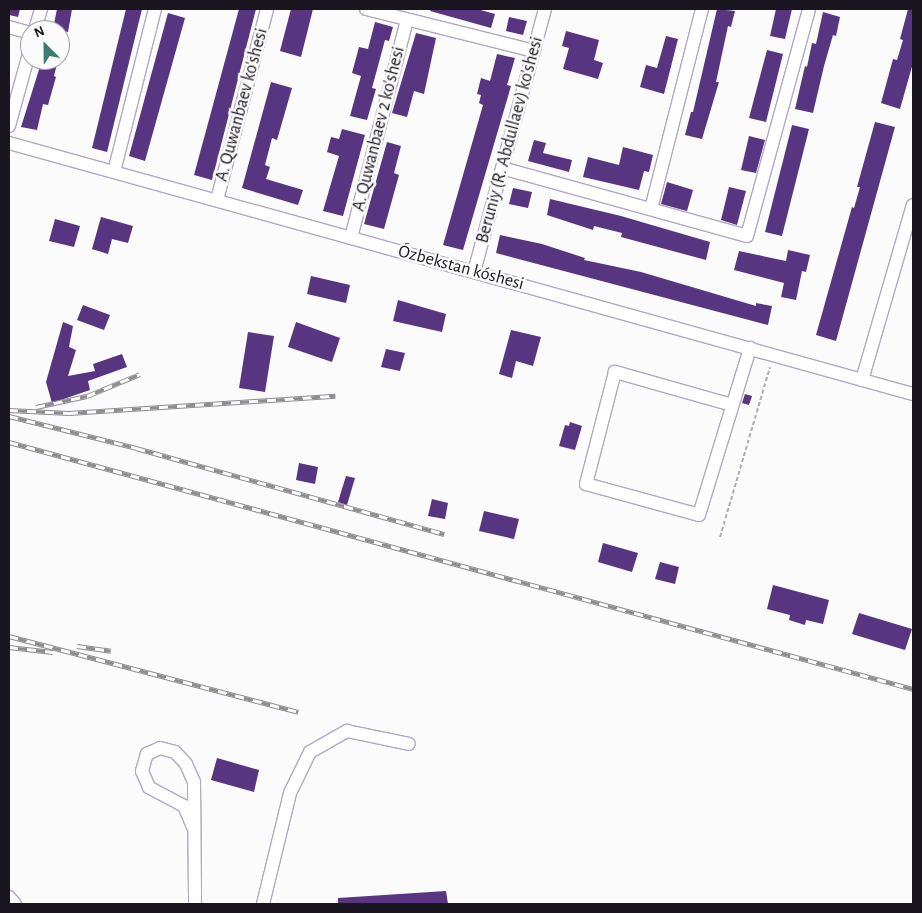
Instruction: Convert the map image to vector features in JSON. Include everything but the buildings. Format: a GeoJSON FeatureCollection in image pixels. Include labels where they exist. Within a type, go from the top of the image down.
{"type":"FeatureCollection","features":[{"type":"Feature","properties":{"kind":"street"},"geometry":{"type":"LineString","coordinates":[[114,172],[155,9]]}},
{"type":"Feature","properties":{"kind":"street","name":"A. Quwanbaev ko'shesi"},"geometry":{"type":"LineString","coordinates":[[217,200],[267,9]]}},
{"type":"Feature","properties":{"kind":"street"},"geometry":{"type":"LineString","coordinates":[[366,9],[534,51]]}},
{"type":"Feature","properties":{"kind":"street","name":"Beruniy (R. Abdullaev) ko'shesi"},"geometry":{"type":"LineString","coordinates":[[474,272],[545,9]]}},
{"type":"Feature","properties":{"kind":"street"},"geometry":{"type":"LineString","coordinates":[[651,209],[702,9]]}},
{"type":"Feature","properties":{"kind":"street"},"geometry":{"type":"LineString","coordinates":[[502,168],[747,236],[809,9]]}},
{"type":"Feature","properties":{"kind":"street","name":"A. Quwanbaev 2 ko'shesi"},"geometry":{"type":"LineString","coordinates":[[351,238],[406,20]]}},
{"type":"Feature","properties":{"kind":"street"},"geometry":{"type":"LineString","coordinates":[[9,126],[24,70]]}},
{"type":"Feature","properties":{"kind":"street","name":"Ózbekstan kóshesi"},"geometry":{"type":"LineString","coordinates":[[9,143],[913,394]]}},
{"type":"Feature","properties":{"kind":"street"},"geometry":{"type":"LineString","coordinates":[[862,380],[913,205]]}},
{"type":"Feature","properties":{"kind":"street"},"geometry":{"type":"LineString","coordinates":[[732,405],[614,372],[586,484],[699,515],[750,348]]}},
{"type":"Feature","properties":{"kind":"street"},"geometry":{"type":"LineString","coordinates":[[263,904],[290,793],[310,752],[347,731],[409,744]]}},
{"type":"Feature","properties":{"kind":"street"},"geometry":{"type":"LineString","coordinates":[[193,827],[184,806],[149,787],[142,771],[147,754],[160,748],[174,752],[186,764],[194,782],[195,904]]}},
{"type":"Feature","properties":{"kind":"street"},"geometry":{"type":"LineString","coordinates":[[9,896],[15,904]]}},
{"type":"Feature","properties":{"kind":"path"},"geometry":{"type":"LineString","coordinates":[[720,537],[774,355]]}},
{"type":"Feature","properties":{"kind":"railway"},"geometry":{"type":"LineString","coordinates":[[36,407],[87,396],[140,374]]}},
{"type":"Feature","properties":{"kind":"railway"},"geometry":{"type":"LineString","coordinates":[[9,410],[69,413],[335,396]]}},
{"type":"Feature","properties":{"kind":"railway"},"geometry":{"type":"LineString","coordinates":[[9,416],[136,448],[444,534]]}},
{"type":"Feature","properties":{"kind":"railway"},"geometry":{"type":"LineString","coordinates":[[9,442],[913,689]]}},
{"type":"Feature","properties":{"kind":"railway"},"geometry":{"type":"LineString","coordinates":[[9,636],[298,712]]}},
{"type":"Feature","properties":{"kind":"railway"},"geometry":{"type":"LineString","coordinates":[[77,646],[111,651]]}},
{"type":"Feature","properties":{"kind":"railway"},"geometry":{"type":"LineString","coordinates":[[9,647],[53,652]]}}]}
